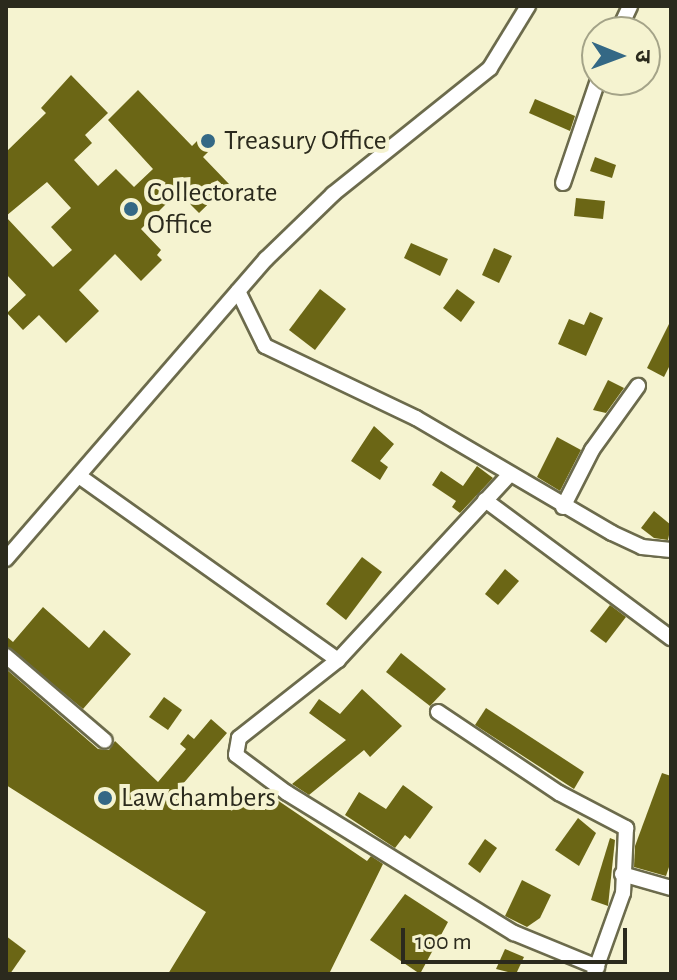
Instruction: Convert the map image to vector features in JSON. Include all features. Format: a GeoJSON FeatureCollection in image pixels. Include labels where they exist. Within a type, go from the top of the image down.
{"type":"FeatureCollection","features":[{"type":"Feature","properties":{"kind":"street"},"geometry":{"type":"LineString","coordinates":[[6,559],[238,291],[333,194],[490,68],[524,8]]}},
{"type":"Feature","properties":{"kind":"street"},"geometry":{"type":"LineString","coordinates":[[563,183],[593,96]]}},
{"type":"Feature","properties":{"kind":"street"},"geometry":{"type":"LineString","coordinates":[[238,291],[265,346],[416,418],[563,507],[642,547],[669,547]]}},
{"type":"Feature","properties":{"kind":"street"},"geometry":{"type":"LineString","coordinates":[[563,507],[592,450],[638,386]]}},
{"type":"Feature","properties":{"kind":"street"},"geometry":{"type":"LineString","coordinates":[[438,712],[559,793],[626,828],[623,893],[596,971],[514,933],[287,793],[236,755],[239,738],[338,660],[510,474]]}},
{"type":"Feature","properties":{"kind":"street"},"geometry":{"type":"LineString","coordinates":[[79,476],[338,660]]}},
{"type":"Feature","properties":{"kind":"street"},"geometry":{"type":"LineString","coordinates":[[485,500],[671,638]]}},
{"type":"Feature","properties":{"kind":"street"},"geometry":{"type":"LineString","coordinates":[[6,656],[105,741]]}},
{"type":"Feature","properties":{"kind":"street"},"geometry":{"type":"LineString","coordinates":[[622,874],[671,888]]}},
{"type":"Feature","properties":{"kind":"building","name":"Collectorate Office"},"geometry":{"type":"Polygon","coordinates":[[[71,75],[108,113],[85,135],[92,143],[74,160],[98,186],[116,169],[134,187],[153,169],[108,120],[138,90],[192,146],[207,131],[218,142],[203,157],[229,184],[199,213],[178,192],[141,229],[161,250],[157,255],[162,260],[141,281],[115,254],[79,290],[99,311],[66,343],[39,315],[23,330],[7,313],[26,295],[6,274],[6,217],[53,267],[72,250],[51,227],[71,208],[47,182],[6,216],[6,152],[46,113],[41,108],[71,75]]]}},
{"type":"Feature","properties":{"kind":"building"},"geometry":{"type":"Polygon","coordinates":[[[535,99],[575,116],[570,131],[529,113],[535,99]]]}},
{"type":"Feature","properties":{"kind":"building"},"geometry":{"type":"Polygon","coordinates":[[[595,157],[616,165],[612,178],[590,171],[595,157]]]}},
{"type":"Feature","properties":{"kind":"building"},"geometry":{"type":"Polygon","coordinates":[[[576,198],[605,201],[603,219],[574,216],[576,198]]]}},
{"type":"Feature","properties":{"kind":"building"},"geometry":{"type":"Polygon","coordinates":[[[411,243],[448,259],[440,276],[404,258],[411,243]]]}},
{"type":"Feature","properties":{"kind":"building"},"geometry":{"type":"Polygon","coordinates":[[[494,248],[512,256],[499,283],[482,275],[494,248]]]}},
{"type":"Feature","properties":{"kind":"building"},"geometry":{"type":"Polygon","coordinates":[[[320,289],[346,309],[315,350],[289,330],[320,289]]]}},
{"type":"Feature","properties":{"kind":"building"},"geometry":{"type":"Polygon","coordinates":[[[457,289],[475,302],[461,322],[443,308],[457,289]]]}},
{"type":"Feature","properties":{"kind":"building"},"geometry":{"type":"Polygon","coordinates":[[[590,312],[603,318],[586,356],[558,344],[569,319],[584,325],[590,312]]]}},
{"type":"Feature","properties":{"kind":"building"},"geometry":{"type":"Polygon","coordinates":[[[671,320],[671,363],[664,377],[647,368],[671,320]]]}},
{"type":"Feature","properties":{"kind":"building"},"geometry":{"type":"Polygon","coordinates":[[[608,380],[624,388],[606,413],[593,410],[608,380]]]}},
{"type":"Feature","properties":{"kind":"building"},"geometry":{"type":"Polygon","coordinates":[[[374,426],[394,444],[380,461],[388,467],[380,480],[351,461],[374,426]]]}},
{"type":"Feature","properties":{"kind":"building"},"geometry":{"type":"Polygon","coordinates":[[[557,437],[581,450],[560,491],[537,477],[557,437]]]}},
{"type":"Feature","properties":{"kind":"building"},"geometry":{"type":"Polygon","coordinates":[[[477,466],[493,478],[460,513],[452,507],[456,501],[432,485],[441,471],[463,486],[477,466]]]}},
{"type":"Feature","properties":{"kind":"building"},"geometry":{"type":"Polygon","coordinates":[[[654,511],[671,525],[668,540],[654,538],[641,528],[654,511]]]}},
{"type":"Feature","properties":{"kind":"building"},"geometry":{"type":"Polygon","coordinates":[[[362,557],[382,572],[346,620],[326,604],[362,557]]]}},
{"type":"Feature","properties":{"kind":"building"},"geometry":{"type":"Polygon","coordinates":[[[505,569],[519,581],[498,605],[485,594],[505,569]]]}},
{"type":"Feature","properties":{"kind":"building"},"geometry":{"type":"Polygon","coordinates":[[[610,605],[626,617],[606,643],[590,631],[610,605]]]}},
{"type":"Feature","properties":{"kind":"building"},"geometry":{"type":"Polygon","coordinates":[[[43,607],[89,648],[104,630],[131,654],[83,709],[6,646],[6,636],[13,642],[43,607]]]}},
{"type":"Feature","properties":{"kind":"building"},"geometry":{"type":"Polygon","coordinates":[[[401,653],[446,689],[430,706],[386,672],[401,653]]]}},
{"type":"Feature","properties":{"kind":"building","name":"Law chambers"},"geometry":{"type":"Polygon","coordinates":[[[6,669],[98,749],[109,750],[115,741],[158,782],[186,749],[180,744],[188,734],[194,739],[211,719],[227,733],[175,793],[198,807],[261,789],[367,861],[371,856],[383,864],[329,974],[168,974],[206,912],[6,785],[6,669]]]}},
{"type":"Feature","properties":{"kind":"building"},"geometry":{"type":"Polygon","coordinates":[[[362,689],[402,726],[370,757],[364,750],[309,795],[292,784],[346,740],[309,713],[319,699],[340,714],[362,689]]]}},
{"type":"Feature","properties":{"kind":"building"},"geometry":{"type":"Polygon","coordinates":[[[164,697],[182,710],[168,730],[149,717],[164,697]]]}},
{"type":"Feature","properties":{"kind":"building"},"geometry":{"type":"Polygon","coordinates":[[[486,708],[584,772],[574,789],[475,725],[486,708]]]}},
{"type":"Feature","properties":{"kind":"building"},"geometry":{"type":"Polygon","coordinates":[[[662,773],[671,776],[671,861],[666,876],[634,867],[635,846],[662,773]]]}},
{"type":"Feature","properties":{"kind":"building"},"geometry":{"type":"Polygon","coordinates":[[[403,785],[433,807],[410,839],[405,835],[395,848],[345,815],[359,792],[386,809],[403,785]]]}},
{"type":"Feature","properties":{"kind":"building"},"geometry":{"type":"Polygon","coordinates":[[[578,818],[596,833],[579,866],[555,850],[578,818]]]}},
{"type":"Feature","properties":{"kind":"building"},"geometry":{"type":"Polygon","coordinates":[[[610,838],[615,840],[608,906],[591,900],[610,838]]]}},
{"type":"Feature","properties":{"kind":"building"},"geometry":{"type":"Polygon","coordinates":[[[485,839],[497,848],[480,873],[468,864],[485,839]]]}},
{"type":"Feature","properties":{"kind":"building"},"geometry":{"type":"Polygon","coordinates":[[[522,880],[551,895],[540,918],[527,927],[505,916],[522,880]]]}},
{"type":"Feature","properties":{"kind":"building"},"geometry":{"type":"Polygon","coordinates":[[[405,894],[448,922],[420,974],[370,940],[405,894]]]}},
{"type":"Feature","properties":{"kind":"building"},"geometry":{"type":"Polygon","coordinates":[[[6,936],[26,951],[10,974],[6,974],[6,936]]]}},
{"type":"Feature","properties":{"kind":"building"},"geometry":{"type":"Polygon","coordinates":[[[505,949],[524,957],[516,974],[496,969],[505,949]]]}},
{"type":"Feature","properties":{"kind":"place","name":"Treasury Office"},"geometry":{"type":"Point","coordinates":[208,141]}},
{"type":"Feature","properties":{"kind":"place","name":"Collectorate Office"},"geometry":{"type":"Point","coordinates":[131,209]}},
{"type":"Feature","properties":{"kind":"place","name":"Law chambers"},"geometry":{"type":"Point","coordinates":[105,798]}}]}
